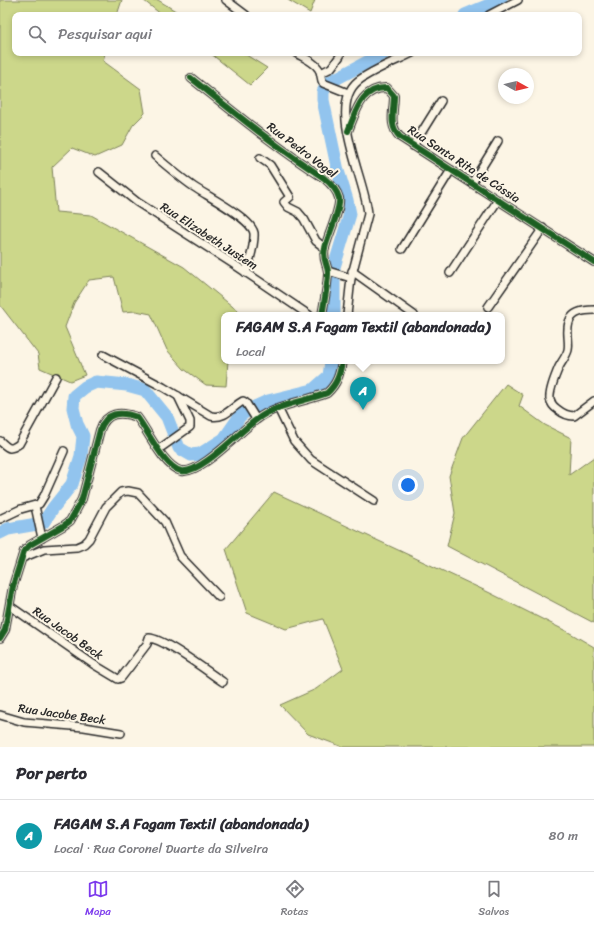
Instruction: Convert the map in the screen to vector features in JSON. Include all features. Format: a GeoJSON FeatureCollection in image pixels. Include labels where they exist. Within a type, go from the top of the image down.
{"type":"FeatureCollection","features":[{"type":"Feature","properties":{"kind":"street"},"geometry":{"type":"LineString","coordinates":[[226,0],[242,12]]}},
{"type":"Feature","properties":{"kind":"street"},"geometry":{"type":"LineString","coordinates":[[495,12],[518,0]]}},
{"type":"Feature","properties":{"kind":"street"},"geometry":{"type":"LineString","coordinates":[[301,56],[318,67],[323,83],[348,92]]}},
{"type":"Feature","properties":{"kind":"street"},"geometry":{"type":"LineString","coordinates":[[321,73],[331,68],[340,56]]}},
{"type":"Feature","properties":{"kind":"street"},"geometry":{"type":"LineString","coordinates":[[347,312],[350,275],[368,214],[368,205],[353,158],[348,131],[346,104],[348,92],[366,75],[406,56]]}},
{"type":"Feature","properties":{"kind":"street","name":"Rua Pedro Vogel"},"geometry":{"type":"LineString","coordinates":[[191,78],[292,157],[324,178],[333,187],[339,198],[325,248],[324,259],[329,272],[322,312]]}},
{"type":"Feature","properties":{"kind":"street","name":"Rua Santa Rita de Cássia"},"geometry":{"type":"LineString","coordinates":[[348,131],[357,109],[366,95],[375,89],[387,88],[394,96],[392,117],[394,128],[400,137],[594,262]]}},
{"type":"Feature","properties":{"kind":"street"},"geometry":{"type":"LineString","coordinates":[[413,146],[441,101]]}},
{"type":"Feature","properties":{"kind":"street"},"geometry":{"type":"LineString","coordinates":[[472,183],[498,141]]}},
{"type":"Feature","properties":{"kind":"street"},"geometry":{"type":"LineString","coordinates":[[155,156],[194,187],[230,208],[252,228],[254,233],[253,241],[246,273]]}},
{"type":"Feature","properties":{"kind":"street"},"geometry":{"type":"LineString","coordinates":[[260,158],[270,165],[290,197],[284,202],[288,207],[298,212],[304,219],[316,241],[325,248]]}},
{"type":"Feature","properties":{"kind":"street"},"geometry":{"type":"LineString","coordinates":[[402,249],[451,170]]}},
{"type":"Feature","properties":{"kind":"street","name":"Rua Elizabeth Justem"},"geometry":{"type":"LineString","coordinates":[[99,172],[137,202],[304,312]]}},
{"type":"Feature","properties":{"kind":"street"},"geometry":{"type":"LineString","coordinates":[[450,274],[498,200]]}},
{"type":"Feature","properties":{"kind":"street"},"geometry":{"type":"LineString","coordinates":[[488,307],[543,228]]}},
{"type":"Feature","properties":{"kind":"street"},"geometry":{"type":"LineString","coordinates":[[329,272],[350,275],[409,312]]}},
{"type":"Feature","properties":{"kind":"street"},"geometry":{"type":"LineString","coordinates":[[594,310],[577,312],[570,319],[568,349],[550,393],[550,400],[553,406],[566,415],[574,416],[594,400]]}},
{"type":"Feature","properties":{"kind":"street"},"geometry":{"type":"LineString","coordinates":[[103,355],[178,396],[207,414],[216,417],[223,416],[244,401],[255,416]]}},
{"type":"Feature","properties":{"kind":"street"},"geometry":{"type":"LineString","coordinates":[[0,638],[5,630],[14,586],[24,551],[41,535],[64,526],[70,521],[82,499],[102,423],[107,418],[122,413],[137,417],[167,462],[182,471],[189,470],[200,466],[213,456],[255,416],[327,393],[332,388],[339,376],[341,364]]}},
{"type":"Feature","properties":{"kind":"street"},"geometry":{"type":"LineString","coordinates":[[0,441],[8,448],[13,448],[18,444],[56,377]]}},
{"type":"Feature","properties":{"kind":"street"},"geometry":{"type":"LineString","coordinates":[[159,449],[190,427],[190,421],[178,396]]}},
{"type":"Feature","properties":{"kind":"street"},"geometry":{"type":"LineString","coordinates":[[278,408],[294,441],[312,460],[374,501]]}},
{"type":"Feature","properties":{"kind":"street"},"geometry":{"type":"LineString","coordinates":[[0,519],[21,509],[39,504],[64,451]]}},
{"type":"Feature","properties":{"kind":"street"},"geometry":{"type":"LineString","coordinates":[[22,558],[44,549],[77,547],[84,544],[89,540],[106,507],[121,492],[128,491],[138,493],[165,522],[180,556],[219,597]]}},
{"type":"Feature","properties":{"kind":"street"},"geometry":{"type":"LineString","coordinates":[[35,506],[41,535]]}},
{"type":"Feature","properties":{"kind":"street","name":"Rua Jacob Beck"},"geometry":{"type":"LineString","coordinates":[[10,606],[118,679],[121,678],[147,644],[149,638],[151,638],[163,642],[222,682]]}},
{"type":"Feature","properties":{"kind":"street","name":"Rua Jacobe Beck"},"geometry":{"type":"LineString","coordinates":[[0,715],[24,722],[84,727],[121,733]]}},
{"type":"Feature","properties":{"kind":"green space"},"geometry":{"type":"Polygon","coordinates":[[[0,0],[122,0],[118,12],[12,12],[12,56],[104,56],[103,61],[141,89],[145,113],[133,125],[122,145],[95,157],[72,148],[52,167],[56,212],[91,215],[184,267],[238,311],[221,312],[221,364],[228,364],[226,386],[206,385],[184,369],[167,350],[151,314],[136,311],[123,312],[114,277],[89,280],[74,303],[65,327],[85,375],[70,381],[40,368],[38,354],[0,305],[0,0]]]}},
{"type":"Feature","properties":{"kind":"green space"},"geometry":{"type":"Polygon","coordinates":[[[143,0],[158,0],[177,12],[158,12],[143,0]]]}},
{"type":"Feature","properties":{"kind":"green space"},"geometry":{"type":"Polygon","coordinates":[[[288,0],[315,0],[310,12],[288,0]]]}},
{"type":"Feature","properties":{"kind":"green space"},"geometry":{"type":"Polygon","coordinates":[[[214,56],[248,56],[267,68],[250,85],[214,56]]]}},
{"type":"Feature","properties":{"kind":"green space"},"geometry":{"type":"Polygon","coordinates":[[[506,384],[523,395],[519,406],[545,425],[571,438],[569,475],[594,457],[594,623],[447,546],[455,513],[449,476],[463,438],[506,384]]]}},
{"type":"Feature","properties":{"kind":"green space"},"geometry":{"type":"Polygon","coordinates":[[[274,492],[488,592],[570,633],[594,647],[594,747],[343,747],[308,734],[280,705],[316,689],[343,669],[323,619],[286,629],[247,613],[226,549],[274,492]]]}},
{"type":"Feature","properties":{"kind":"waterway"},"geometry":{"type":"LineString","coordinates":[[472,12],[501,0]]}},
{"type":"Feature","properties":{"kind":"waterway"},"geometry":{"type":"LineString","coordinates":[[334,312],[334,267],[350,214],[338,171],[323,100],[323,92],[328,83],[378,56]]}},
{"type":"Feature","properties":{"kind":"waterway"},"geometry":{"type":"LineString","coordinates":[[0,533],[8,529],[43,523],[72,484],[81,456],[83,436],[77,424],[73,408],[74,396],[85,387],[96,382],[127,385],[145,390],[167,417],[179,448],[191,455],[200,454],[224,439],[240,416],[248,410],[268,401],[313,390],[329,376],[331,364]]}},
{"type":"Feature","properties":{"kind":"cycle path"},"geometry":{"type":"LineString","coordinates":[[191,78],[273,142],[324,178],[337,192],[339,198],[338,209],[324,252],[328,272],[323,312]]}},
{"type":"Feature","properties":{"kind":"cycle path"},"geometry":{"type":"LineString","coordinates":[[348,131],[357,109],[365,96],[378,89],[387,88],[394,96],[392,118],[394,128],[400,137],[594,262]]}},
{"type":"Feature","properties":{"kind":"cycle path"},"geometry":{"type":"LineString","coordinates":[[0,638],[5,630],[13,586],[24,551],[30,545],[70,521],[82,499],[100,430],[110,416],[114,414],[125,414],[137,417],[168,463],[181,471],[189,470],[209,460],[249,426],[272,410],[327,393],[338,378],[341,364]]}},
{"type":"Feature","properties":{"kind":"place","name":"FAGAM S.A Fagam Textil (abandonada)"},"geometry":{"type":"Point","coordinates":[363,410]}}]}
